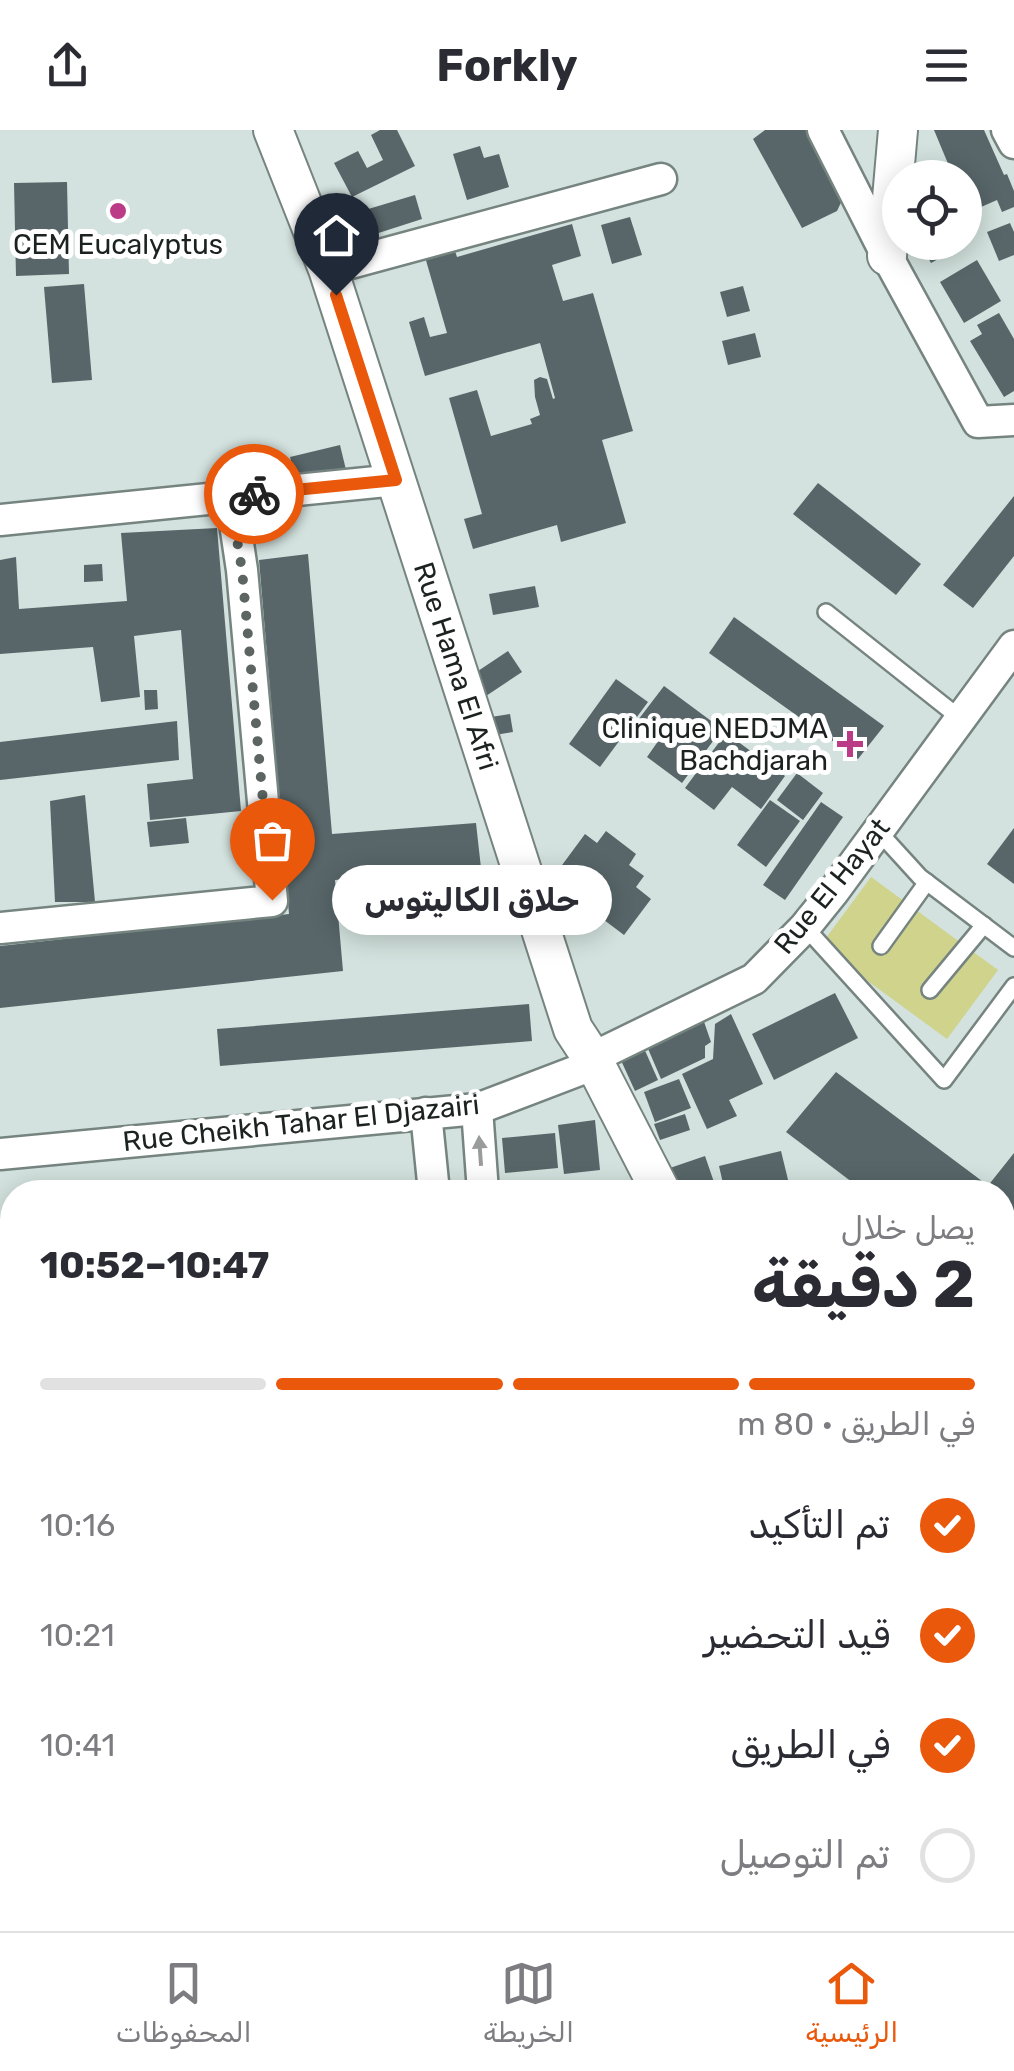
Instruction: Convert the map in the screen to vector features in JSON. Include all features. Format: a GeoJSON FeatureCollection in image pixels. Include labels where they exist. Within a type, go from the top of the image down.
{"type":"FeatureCollection","features":[{"type":"Feature","properties":{"kind":"street","name":"Rue Hama El Afri"},"geometry":{"type":"LineString","coordinates":[[272,130],[328,269],[573,1029],[655,1180]]}},
{"type":"Feature","properties":{"kind":"street"},"geometry":{"type":"LineString","coordinates":[[822,130],[882,246]]}},
{"type":"Feature","properties":{"kind":"street"},"geometry":{"type":"LineString","coordinates":[[895,160],[898,130]]}},
{"type":"Feature","properties":{"kind":"street"},"geometry":{"type":"LineString","coordinates":[[1007,130],[1014,144]]}},
{"type":"Feature","properties":{"kind":"street"},"geometry":{"type":"LineString","coordinates":[[328,269],[661,179]]}},
{"type":"Feature","properties":{"kind":"street"},"geometry":{"type":"LineString","coordinates":[[889,260],[978,422],[1014,420]]}},
{"type":"Feature","properties":{"kind":"street"},"geometry":{"type":"LineString","coordinates":[[0,520],[396,480]]}},
{"type":"Feature","properties":{"kind":"street"},"geometry":{"type":"LineString","coordinates":[[0,928],[272,900],[242,570],[230,497]]}},
{"type":"Feature","properties":{"kind":"street","name":"Rue El Hayat"},"geometry":{"type":"LineString","coordinates":[[592,1058],[754,979],[805,928],[1014,646]]}},
{"type":"Feature","properties":{"kind":"street","name":"Rue Cheikh Tahar El Djazairi"},"geometry":{"type":"LineString","coordinates":[[0,1154],[477,1108],[582,1069],[592,1058]]}},
{"type":"Feature","properties":{"kind":"street"},"geometry":{"type":"LineString","coordinates":[[477,1108],[483,1180]]}},
{"type":"Feature","properties":{"kind":"street"},"geometry":{"type":"LineString","coordinates":[[426,1114],[433,1180]]}},
{"type":"Feature","properties":{"kind":"lane"},"geometry":{"type":"LineString","coordinates":[[826,612],[961,719]]}},
{"type":"Feature","properties":{"kind":"lane"},"geometry":{"type":"LineString","coordinates":[[878,832],[927,882],[1014,948]]}},
{"type":"Feature","properties":{"kind":"lane"},"geometry":{"type":"LineString","coordinates":[[881,946],[927,882]]}},
{"type":"Feature","properties":{"kind":"lane"},"geometry":{"type":"LineString","coordinates":[[930,990],[984,925]]}},
{"type":"Feature","properties":{"kind":"lane"},"geometry":{"type":"LineString","coordinates":[[805,928],[944,1080],[1014,986]]}},
{"type":"Feature","properties":{"kind":"green space"},"geometry":{"type":"Polygon","coordinates":[[[871,877],[998,970],[947,1039],[820,946],[871,877]]]}},
{"type":"Feature","properties":{"kind":"building"},"geometry":{"type":"Polygon","coordinates":[[[380,130],[397,130],[415,166],[352,197],[334,163],[358,151],[367,168],[383,160],[371,135],[380,130]]]}},
{"type":"Feature","properties":{"kind":"building"},"geometry":{"type":"Polygon","coordinates":[[[765,130],[813,130],[846,192],[837,211],[802,228],[753,139],[765,130]]]}},
{"type":"Feature","properties":{"kind":"building"},"geometry":{"type":"Polygon","coordinates":[[[934,130],[984,130],[1014,191],[1014,207],[1002,212],[997,200],[982,207],[982,160],[946,160],[934,130]]]}},
{"type":"Feature","properties":{"kind":"building"},"geometry":{"type":"Polygon","coordinates":[[[480,146],[484,158],[499,154],[509,187],[467,200],[453,154],[480,146]]]}},
{"type":"Feature","properties":{"kind":"building"},"geometry":{"type":"Polygon","coordinates":[[[67,182],[69,274],[16,276],[14,183],[67,182]]]}},
{"type":"Feature","properties":{"kind":"building"},"geometry":{"type":"Polygon","coordinates":[[[415,195],[422,219],[363,238],[355,213],[415,195]]]}},
{"type":"Feature","properties":{"kind":"building"},"geometry":{"type":"Polygon","coordinates":[[[630,217],[642,255],[612,264],[601,225],[630,217]]]}},
{"type":"Feature","properties":{"kind":"building"},"geometry":{"type":"Polygon","coordinates":[[[1010,223],[1014,255],[999,261],[987,232],[1010,223]]]}},
{"type":"Feature","properties":{"kind":"building"},"geometry":{"type":"Polygon","coordinates":[[[572,224],[581,256],[552,265],[563,301],[593,293],[633,431],[602,440],[626,523],[561,542],[557,525],[473,549],[464,519],[482,514],[449,398],[477,390],[491,436],[532,424],[530,419],[540,415],[534,380],[547,379],[555,398],[540,343],[425,376],[409,322],[424,317],[430,337],[447,333],[423,250],[452,242],[457,257],[572,224]]]}},
{"type":"Feature","properties":{"kind":"building"},"geometry":{"type":"Polygon","coordinates":[[[977,260],[1001,301],[964,323],[940,282],[977,260]]]}},
{"type":"Feature","properties":{"kind":"building"},"geometry":{"type":"Polygon","coordinates":[[[84,284],[92,380],[52,383],[44,287],[84,284]]]}},
{"type":"Feature","properties":{"kind":"building"},"geometry":{"type":"Polygon","coordinates":[[[743,286],[750,311],[727,317],[720,292],[743,286]]]}},
{"type":"Feature","properties":{"kind":"building"},"geometry":{"type":"Polygon","coordinates":[[[999,313],[1014,339],[1014,391],[1004,397],[970,341],[982,334],[977,325],[999,313]]]}},
{"type":"Feature","properties":{"kind":"building"},"geometry":{"type":"Polygon","coordinates":[[[755,333],[761,357],[728,365],[722,341],[755,333]]]}},
{"type":"Feature","properties":{"kind":"building"},"geometry":{"type":"Polygon","coordinates":[[[340,445],[347,474],[297,487],[290,457],[340,445]]]}},
{"type":"Feature","properties":{"kind":"building"},"geometry":{"type":"Polygon","coordinates":[[[818,483],[921,564],[896,595],[793,514],[818,483]]]}},
{"type":"Feature","properties":{"kind":"building"},"geometry":{"type":"Polygon","coordinates":[[[1014,496],[1014,556],[973,608],[943,585],[1014,496]]]}},
{"type":"Feature","properties":{"kind":"building"},"geometry":{"type":"Polygon","coordinates":[[[217,528],[241,811],[150,820],[147,784],[193,779],[181,630],[134,636],[140,697],[101,702],[93,647],[0,654],[0,560],[16,557],[19,609],[127,601],[121,533],[217,528]]]}},
{"type":"Feature","properties":{"kind":"building"},"geometry":{"type":"Polygon","coordinates":[[[308,554],[332,834],[476,823],[481,868],[335,880],[343,971],[0,1008],[0,946],[289,914],[259,560],[308,554]]]}},
{"type":"Feature","properties":{"kind":"building"},"geometry":{"type":"Polygon","coordinates":[[[102,564],[103,581],[84,582],[84,565],[102,564]]]}},
{"type":"Feature","properties":{"kind":"building"},"geometry":{"type":"Polygon","coordinates":[[[535,586],[539,607],[493,615],[489,594],[535,586]]]}},
{"type":"Feature","properties":{"kind":"building"},"geometry":{"type":"Polygon","coordinates":[[[734,617],[884,726],[858,759],[709,653],[734,617]]]}},
{"type":"Feature","properties":{"kind":"building"},"geometry":{"type":"Polygon","coordinates":[[[508,651],[522,672],[483,698],[469,677],[508,651]]]}},
{"type":"Feature","properties":{"kind":"building"},"geometry":{"type":"Polygon","coordinates":[[[616,679],[648,702],[600,767],[569,744],[616,679]]]}},
{"type":"Feature","properties":{"kind":"building"},"geometry":{"type":"Polygon","coordinates":[[[664,686],[722,729],[682,783],[647,757],[661,737],[638,720],[664,686]]]}},
{"type":"Feature","properties":{"kind":"building"},"geometry":{"type":"Polygon","coordinates":[[[144,690],[157,690],[158,709],[145,710],[144,690]]]}},
{"type":"Feature","properties":{"kind":"building"},"geometry":{"type":"Polygon","coordinates":[[[510,714],[513,732],[495,735],[491,717],[510,714]]]}},
{"type":"Feature","properties":{"kind":"building"},"geometry":{"type":"Polygon","coordinates":[[[177,721],[179,760],[0,780],[0,742],[177,721]]]}},
{"type":"Feature","properties":{"kind":"building"},"geometry":{"type":"Polygon","coordinates":[[[726,733],[785,776],[761,809],[732,787],[714,810],[685,788],[726,733]]]}},
{"type":"Feature","properties":{"kind":"building"},"geometry":{"type":"Polygon","coordinates":[[[797,773],[823,793],[803,820],[777,800],[797,773]]]}},
{"type":"Feature","properties":{"kind":"building"},"geometry":{"type":"Polygon","coordinates":[[[85,795],[95,902],[55,902],[50,801],[85,795]]]}},
{"type":"Feature","properties":{"kind":"building"},"geometry":{"type":"Polygon","coordinates":[[[770,800],[800,821],[766,867],[737,845],[770,800]]]}},
{"type":"Feature","properties":{"kind":"building"},"geometry":{"type":"Polygon","coordinates":[[[821,802],[843,817],[785,900],[763,885],[821,802]]]}},
{"type":"Feature","properties":{"kind":"building"},"geometry":{"type":"Polygon","coordinates":[[[186,818],[189,843],[150,847],[147,822],[186,818]]]}},
{"type":"Feature","properties":{"kind":"building"},"geometry":{"type":"Polygon","coordinates":[[[1014,828],[1014,884],[987,864],[1014,828]]]}},
{"type":"Feature","properties":{"kind":"building"},"geometry":{"type":"Polygon","coordinates":[[[606,831],[636,854],[629,865],[644,876],[636,887],[651,899],[624,935],[551,880],[585,834],[597,843],[606,831]]]}},
{"type":"Feature","properties":{"kind":"building"},"geometry":{"type":"Polygon","coordinates":[[[835,993],[858,1038],[774,1080],[752,1034],[835,993]]]}},
{"type":"Feature","properties":{"kind":"building"},"geometry":{"type":"Polygon","coordinates":[[[529,1004],[532,1041],[220,1066],[217,1029],[529,1004]]]}},
{"type":"Feature","properties":{"kind":"building"},"geometry":{"type":"Polygon","coordinates":[[[701,1013],[711,1042],[705,1046],[705,1058],[661,1079],[643,1037],[701,1013]]]}},
{"type":"Feature","properties":{"kind":"building"},"geometry":{"type":"Polygon","coordinates":[[[731,1014],[763,1084],[729,1100],[737,1116],[707,1129],[682,1074],[713,1059],[715,1024],[731,1014]]]}},
{"type":"Feature","properties":{"kind":"building"},"geometry":{"type":"Polygon","coordinates":[[[643,1046],[658,1080],[635,1091],[619,1056],[643,1046]]]}},
{"type":"Feature","properties":{"kind":"building"},"geometry":{"type":"Polygon","coordinates":[[[836,1072],[981,1180],[849,1180],[786,1132],[836,1072]]]}},
{"type":"Feature","properties":{"kind":"building"},"geometry":{"type":"Polygon","coordinates":[[[679,1079],[691,1108],[655,1122],[644,1092],[679,1079]]]}},
{"type":"Feature","properties":{"kind":"building"},"geometry":{"type":"Polygon","coordinates":[[[685,1114],[690,1130],[660,1140],[654,1124],[685,1114]]]}},
{"type":"Feature","properties":{"kind":"building"},"geometry":{"type":"Polygon","coordinates":[[[595,1120],[600,1170],[564,1174],[558,1125],[595,1120]]]}},
{"type":"Feature","properties":{"kind":"building"},"geometry":{"type":"Polygon","coordinates":[[[555,1133],[558,1168],[505,1173],[502,1138],[555,1133]]]}},
{"type":"Feature","properties":{"kind":"building"},"geometry":{"type":"Polygon","coordinates":[[[781,1151],[788,1180],[722,1180],[719,1166],[781,1151]]]}},
{"type":"Feature","properties":{"kind":"building"},"geometry":{"type":"Polygon","coordinates":[[[1014,1153],[1014,1180],[993,1180],[1014,1153]]]}},
{"type":"Feature","properties":{"kind":"building"},"geometry":{"type":"Polygon","coordinates":[[[705,1156],[713,1180],[671,1180],[667,1169],[705,1156]]]}},
{"type":"Feature","properties":{"kind":"way so far"},"geometry":{"type":"LineString","coordinates":[[254,494],[230,497],[242,570],[272,900]]}},
{"type":"Feature","properties":{"kind":"place","name":"CEM Eucalyptus"},"geometry":{"type":"Point","coordinates":[118,211]}},
{"type":"Feature","properties":{"kind":"place","name":"Clinique NEDJMA Bachdjarah"},"geometry":{"type":"Point","coordinates":[850,744]}},
{"type":"Feature","properties":{"kind":"place","name":"حلاق الكاليتوس"},"geometry":{"type":"Point","coordinates":[272,900]}},
{"type":"Feature","properties":{"kind":"route"},"geometry":{"type":"LineString","coordinates":[[254,494],[396,480],[336,295]]}}]}
